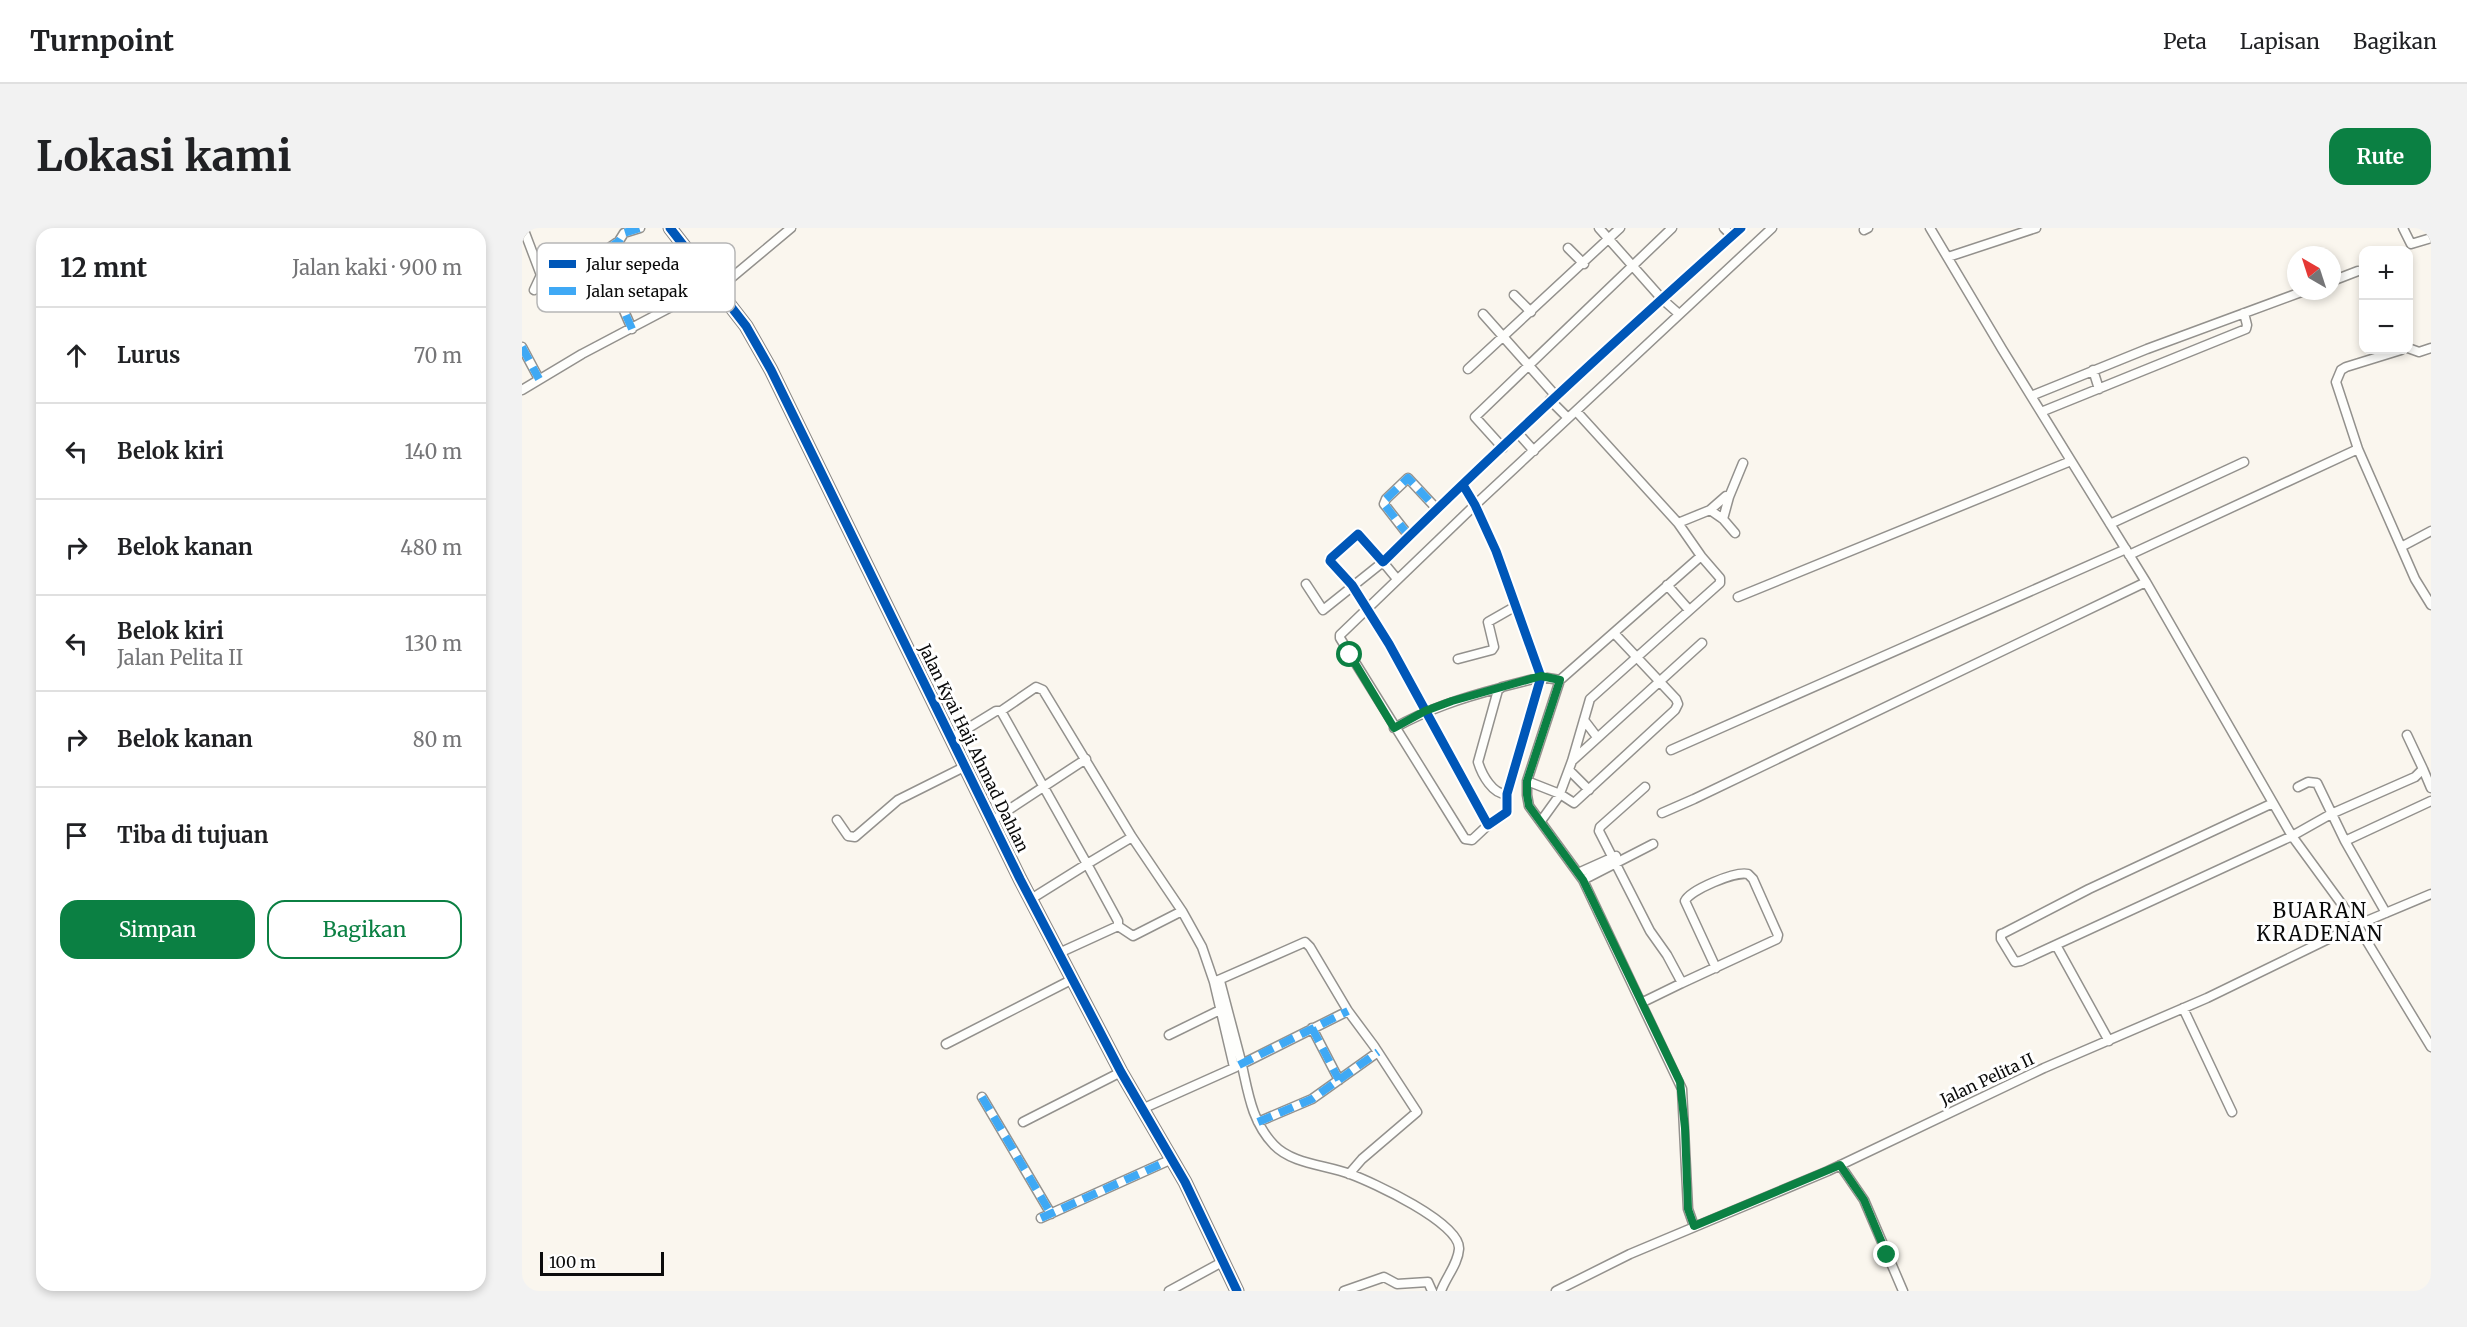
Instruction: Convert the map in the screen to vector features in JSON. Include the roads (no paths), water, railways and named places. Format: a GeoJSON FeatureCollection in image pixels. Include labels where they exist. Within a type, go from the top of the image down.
{"type":"FeatureCollection","features":[{"type":"Feature","properties":{"kind":"street"},"geometry":{"type":"LineString","coordinates":[[616,243],[624,233],[640,228]]}},
{"type":"Feature","properties":{"kind":"street","name":"Jalan Kyai Haji Ahmad Dahlan"},"geometry":{"type":"LineString","coordinates":[[670,228],[682,243]]}},
{"type":"Feature","properties":{"kind":"street"},"geometry":{"type":"LineString","coordinates":[[735,269],[790,228]]}},
{"type":"Feature","properties":{"kind":"street"},"geometry":{"type":"LineString","coordinates":[[1599,228],[1662,299],[1679,314]]}},
{"type":"Feature","properties":{"kind":"street"},"geometry":{"type":"LineString","coordinates":[[1468,369],[1584,264],[1620,228]]}},
{"type":"Feature","properties":{"kind":"street"},"geometry":{"type":"LineString","coordinates":[[1503,448],[1475,417],[1672,228]]}},
{"type":"Feature","properties":{"kind":"street"},"geometry":{"type":"LineString","coordinates":[[1724,228],[1732,236]]}},
{"type":"Feature","properties":{"kind":"street"},"geometry":{"type":"LineString","coordinates":[[1306,584],[1323,610],[1383,561],[1436,508],[1503,448],[1552,398],[1741,228]]}},
{"type":"Feature","properties":{"kind":"street"},"geometry":{"type":"LineString","coordinates":[[1930,228],[2146,582],[2292,836],[2357,925],[2431,1047]]}},
{"type":"Feature","properties":{"kind":"street"},"geometry":{"type":"LineString","coordinates":[[1948,257],[2036,228]]}},
{"type":"Feature","properties":{"kind":"street"},"geometry":{"type":"LineString","coordinates":[[2403,228],[2411,244],[2431,238]]}},
{"type":"Feature","properties":{"kind":"street"},"geometry":{"type":"LineString","coordinates":[[1550,678],[1507,794],[1508,812],[1488,825],[1472,840],[1467,841],[1394,728],[1340,639],[1340,635],[1475,505],[1770,229]]}},
{"type":"Feature","properties":{"kind":"street"},"geometry":{"type":"LineString","coordinates":[[527,231],[537,262]]}},
{"type":"Feature","properties":{"kind":"street"},"geometry":{"type":"LineString","coordinates":[[1568,248],[1584,264]]}},
{"type":"Feature","properties":{"kind":"street"},"geometry":{"type":"LineString","coordinates":[[2341,278],[2358,271]]}},
{"type":"Feature","properties":{"kind":"street"},"geometry":{"type":"LineString","coordinates":[[534,290],[537,286]]}},
{"type":"Feature","properties":{"kind":"street"},"geometry":{"type":"LineString","coordinates":[[1514,295],[1531,312]]}},
{"type":"Feature","properties":{"kind":"street"},"geometry":{"type":"LineString","coordinates":[[2031,396],[2093,370],[2287,297]]}},
{"type":"Feature","properties":{"kind":"street","name":"Jalan Kyai Haji Ahmad Dahlan"},"geometry":{"type":"LineString","coordinates":[[735,311],[771,370],[966,766],[997,817],[1063,951],[1073,979],[1121,1072],[1148,1106],[1237,1291]]}},
{"type":"Feature","properties":{"kind":"street"},"geometry":{"type":"LineString","coordinates":[[625,312],[632,329]]}},
{"type":"Feature","properties":{"kind":"street"},"geometry":{"type":"LineString","coordinates":[[522,390],[663,312]]}},
{"type":"Feature","properties":{"kind":"street"},"geometry":{"type":"LineString","coordinates":[[2041,412],[2246,329],[2244,313]]}},
{"type":"Feature","properties":{"kind":"street"},"geometry":{"type":"LineString","coordinates":[[1483,314],[1528,365],[1569,418]]}},
{"type":"Feature","properties":{"kind":"street"},"geometry":{"type":"LineString","coordinates":[[522,347],[539,379]]}},
{"type":"Feature","properties":{"kind":"street"},"geometry":{"type":"LineString","coordinates":[[2413,350],[2419,352],[2431,348]]}},
{"type":"Feature","properties":{"kind":"street"},"geometry":{"type":"LineString","coordinates":[[2388,354],[2346,367],[2337,375],[2336,382],[2356,449],[2415,579],[2431,605]]}},
{"type":"Feature","properties":{"kind":"street"},"geometry":{"type":"LineString","coordinates":[[2093,370],[2099,389]]}},
{"type":"Feature","properties":{"kind":"street"},"geometry":{"type":"LineString","coordinates":[[1541,821],[1560,794],[1571,766],[1590,699],[1720,583],[1720,578],[1678,523],[1576,411]]}},
{"type":"Feature","properties":{"kind":"street"},"geometry":{"type":"LineString","coordinates":[[1518,433],[1534,451]]}},
{"type":"Feature","properties":{"kind":"street"},"geometry":{"type":"LineString","coordinates":[[1671,750],[2128,552],[2356,449]]}},
{"type":"Feature","properties":{"kind":"street"},"geometry":{"type":"LineString","coordinates":[[1738,597],[2071,461]]}},
{"type":"Feature","properties":{"kind":"street"},"geometry":{"type":"LineString","coordinates":[[2110,524],[2244,462]]}},
{"type":"Feature","properties":{"kind":"street"},"geometry":{"type":"LineString","coordinates":[[1723,519],[1743,463]]}},
{"type":"Feature","properties":{"kind":"street"},"geometry":{"type":"LineString","coordinates":[[1409,536],[1384,504],[1386,499],[1408,478],[1436,508]]}},
{"type":"Feature","properties":{"kind":"street"},"geometry":{"type":"LineString","coordinates":[[1462,485],[1475,505],[1496,551],[1516,606],[1550,678],[1527,781],[1529,806],[1580,877],[1682,1089],[1690,1228]]}},
{"type":"Feature","properties":{"kind":"street"},"geometry":{"type":"LineString","coordinates":[[1678,523],[1710,510],[1724,497],[1730,497]]}},
{"type":"Feature","properties":{"kind":"street"},"geometry":{"type":"LineString","coordinates":[[1710,510],[1723,519],[1735,533]]}},
{"type":"Feature","properties":{"kind":"street"},"geometry":{"type":"LineString","coordinates":[[2401,547],[2431,531]]}},
{"type":"Feature","properties":{"kind":"street"},"geometry":{"type":"LineString","coordinates":[[1397,579],[1360,535],[1356,536],[1330,561],[1352,585],[1366,608],[1488,825]]}},
{"type":"Feature","properties":{"kind":"street"},"geometry":{"type":"LineString","coordinates":[[1394,728],[1425,711],[1452,701],[1550,678],[1614,633],[1701,556]]}},
{"type":"Feature","properties":{"kind":"street"},"geometry":{"type":"LineString","coordinates":[[1662,813],[1694,800],[2146,582]]}},
{"type":"Feature","properties":{"kind":"street"},"geometry":{"type":"LineString","coordinates":[[1667,585],[1689,610]]}},
{"type":"Feature","properties":{"kind":"street"},"geometry":{"type":"LineString","coordinates":[[1458,659],[1493,649],[1488,622],[1516,606]]}},
{"type":"Feature","properties":{"kind":"street"},"geometry":{"type":"LineString","coordinates":[[1527,781],[1560,794],[1574,803],[1675,710],[1677,702],[1614,633]]}},
{"type":"Feature","properties":{"kind":"street"},"geometry":{"type":"LineString","coordinates":[[1571,766],[1597,737],[1702,643]]}},
{"type":"Feature","properties":{"kind":"street"},"geometry":{"type":"LineString","coordinates":[[952,738],[996,711],[1001,711],[1036,687],[1040,687],[1132,837],[1182,911],[1202,947],[1217,982],[1238,1066]]}},
{"type":"Feature","properties":{"kind":"street"},"geometry":{"type":"LineString","coordinates":[[1500,688],[1478,762],[1492,787],[1501,794],[1507,794]]}},
{"type":"Feature","properties":{"kind":"street"},"geometry":{"type":"LineString","coordinates":[[1001,711],[1087,864],[1118,921],[1118,926]]}},
{"type":"Feature","properties":{"kind":"street"},"geometry":{"type":"LineString","coordinates":[[1584,720],[1597,737]]}},
{"type":"Feature","properties":{"kind":"street"},"geometry":{"type":"LineString","coordinates":[[2408,735],[2431,788]]}},
{"type":"Feature","properties":{"kind":"street"},"geometry":{"type":"LineString","coordinates":[[997,817],[1086,759]]}},
{"type":"Feature","properties":{"kind":"street"},"geometry":{"type":"LineString","coordinates":[[837,820],[848,836],[855,837],[898,800],[966,766]]}},
{"type":"Feature","properties":{"kind":"street"},"geometry":{"type":"LineString","coordinates":[[1571,766],[1589,789]]}},
{"type":"Feature","properties":{"kind":"street"},"geometry":{"type":"LineString","coordinates":[[2273,803],[2089,889],[2000,936],[2018,963],[2292,836],[2331,814],[2415,777],[2422,769]]}},
{"type":"Feature","properties":{"kind":"street"},"geometry":{"type":"LineString","coordinates":[[2298,786],[2308,782],[2317,783],[2344,841],[2386,913]]}},
{"type":"Feature","properties":{"kind":"street"},"geometry":{"type":"LineString","coordinates":[[1645,787],[1599,829],[1650,931],[1667,955],[1682,983]]}},
{"type":"Feature","properties":{"kind":"street"},"geometry":{"type":"LineString","coordinates":[[2344,841],[2431,801]]}},
{"type":"Feature","properties":{"kind":"street"},"geometry":{"type":"LineString","coordinates":[[1035,896],[1132,837]]}},
{"type":"Feature","properties":{"kind":"street"},"geometry":{"type":"LineString","coordinates":[[1580,877],[1655,841]]}},
{"type":"Feature","properties":{"kind":"street"},"geometry":{"type":"LineString","coordinates":[[1641,1003],[1716,968],[1778,937],[1753,879],[1748,874],[1736,873],[1691,894],[1685,901],[1716,968]]}},
{"type":"Feature","properties":{"kind":"street","name":"Jalan Pelita II"},"geometry":{"type":"LineString","coordinates":[[1556,1291],[1690,1228],[1840,1165],[2044,1068],[2183,1008],[2357,925],[2431,894]]}},
{"type":"Feature","properties":{"kind":"street"},"geometry":{"type":"LineString","coordinates":[[1118,926],[1133,936],[1182,911]]}},
{"type":"Feature","properties":{"kind":"street"},"geometry":{"type":"LineString","coordinates":[[1063,951],[1118,926]]}},
{"type":"Feature","properties":{"kind":"street"},"geometry":{"type":"LineString","coordinates":[[1217,982],[1305,942],[1310,947],[1348,1011],[1416,1112],[1362,1159],[1349,1174]]}},
{"type":"Feature","properties":{"kind":"street"},"geometry":{"type":"LineString","coordinates":[[2056,945],[2109,1041]]}},
{"type":"Feature","properties":{"kind":"street"},"geometry":{"type":"LineString","coordinates":[[946,1044],[1073,979]]}},
{"type":"Feature","properties":{"kind":"street"},"geometry":{"type":"LineString","coordinates":[[1217,982],[1221,1010],[1252,1111],[1267,1136],[1280,1150],[1349,1174],[1436,1218],[1456,1238],[1459,1249],[1457,1257],[1441,1291],[1432,1289],[1428,1282],[1397,1284],[1384,1277],[1344,1291]]}},
{"type":"Feature","properties":{"kind":"street"},"geometry":{"type":"LineString","coordinates":[[2183,1008],[2232,1112]]}},
{"type":"Feature","properties":{"kind":"street"},"geometry":{"type":"LineString","coordinates":[[1169,1035],[1221,1010]]}},
{"type":"Feature","properties":{"kind":"street"},"geometry":{"type":"LineString","coordinates":[[1148,1106],[1238,1066],[1348,1011]]}},
{"type":"Feature","properties":{"kind":"street"},"geometry":{"type":"LineString","coordinates":[[1312,1028],[1339,1080]]}},
{"type":"Feature","properties":{"kind":"street"},"geometry":{"type":"LineString","coordinates":[[1258,1122],[1312,1099],[1378,1053]]}},
{"type":"Feature","properties":{"kind":"street"},"geometry":{"type":"LineString","coordinates":[[1023,1122],[1121,1072]]}},
{"type":"Feature","properties":{"kind":"street"},"geometry":{"type":"LineString","coordinates":[[982,1097],[1051,1214]]}},
{"type":"Feature","properties":{"kind":"street"},"geometry":{"type":"LineString","coordinates":[[1041,1218],[1172,1159]]}},
{"type":"Feature","properties":{"kind":"street"},"geometry":{"type":"LineString","coordinates":[[1840,1165],[1864,1200],[1903,1291]]}},
{"type":"Feature","properties":{"kind":"street"},"geometry":{"type":"LineString","coordinates":[[1169,1291],[1224,1261]]}},
{"type":"Feature","properties":{"kind":"district","name":"BUARAN KRADENAN"},"geometry":{"type":"Point","coordinates":[2320,922]}}]}
